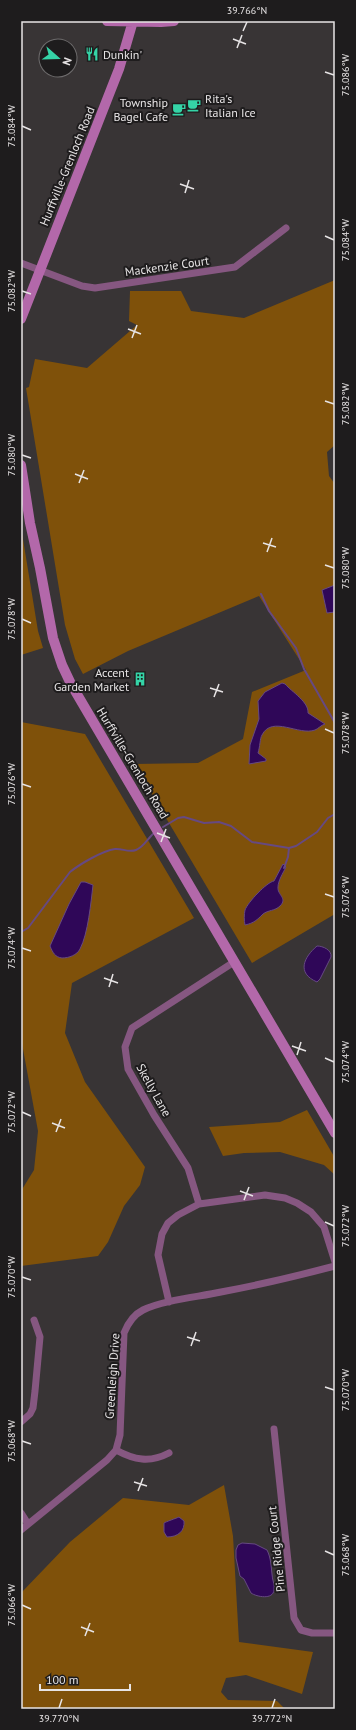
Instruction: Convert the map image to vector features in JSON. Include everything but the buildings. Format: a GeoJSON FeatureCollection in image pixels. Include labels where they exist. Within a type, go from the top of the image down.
{"type":"FeatureCollection","features":[{"type":"Feature","properties":{"kind":"main road"},"geometry":{"type":"LineString","coordinates":[[107,21],[174,21]]}},
{"type":"Feature","properties":{"kind":"main road","name":"Hurffville-Grenloch Road"},"geometry":{"type":"LineString","coordinates":[[21,319],[119,70],[133,22]]}},
{"type":"Feature","properties":{"kind":"main road","name":"Hurffville-Grenloch Road"},"geometry":{"type":"LineString","coordinates":[[21,465],[30,523],[53,638],[62,665],[71,684],[335,1134]]}},
{"type":"Feature","properties":{"kind":"street","name":"Mackenzie Court"},"geometry":{"type":"LineString","coordinates":[[21,263],[82,286],[95,288],[235,267],[286,228]]}},
{"type":"Feature","properties":{"kind":"street","name":"Skelly Lane"},"geometry":{"type":"LineString","coordinates":[[199,1204],[188,1168],[154,1115],[128,1069],[125,1047],[132,1028],[234,962]]}},
{"type":"Feature","properties":{"kind":"street"},"geometry":{"type":"LineString","coordinates":[[169,1302],[158,1255],[162,1234],[168,1223],[178,1215],[199,1204],[265,1195],[285,1198],[297,1203],[311,1212],[324,1227],[335,1262]]}},
{"type":"Feature","properties":{"kind":"street","name":"Greenleigh Drive"},"geometry":{"type":"LineString","coordinates":[[116,1450],[120,1435],[124,1333],[128,1324],[138,1312],[169,1302],[258,1285],[335,1266]]}},
{"type":"Feature","properties":{"kind":"street"},"geometry":{"type":"LineString","coordinates":[[21,1422],[30,1414],[33,1408],[40,1337],[34,1320]]}},
{"type":"Feature","properties":{"kind":"street","name":"Pine Ridge Court"},"geometry":{"type":"LineString","coordinates":[[274,1430],[294,1618],[301,1630],[312,1633],[335,1633]]}},
{"type":"Feature","properties":{"kind":"street"},"geometry":{"type":"LineString","coordinates":[[21,1530],[107,1460],[116,1450],[133,1458],[143,1460],[160,1458],[169,1453]]}},
{"type":"Feature","properties":{"kind":"street"},"geometry":{"type":"LineString","coordinates":[[21,1513],[28,1524]]}},
{"type":"Feature","properties":{"kind":"shaded area"},"geometry":{"type":"Polygon","coordinates":[[[335,280],[335,445],[327,452],[329,476],[335,484],[335,914],[252,963],[134,764],[198,763],[243,739],[252,692],[306,670],[259,596],[128,651],[83,674],[75,659],[65,625],[26,388],[29,387],[35,359],[87,368],[137,325],[129,321],[130,291],[181,291],[191,311],[244,318],[335,280]]]}},
{"type":"Feature","properties":{"kind":"shaded area"},"geometry":{"type":"Polygon","coordinates":[[[21,527],[38,631],[43,648],[21,655],[21,527]]]}},
{"type":"Feature","properties":{"kind":"shaded area"},"geometry":{"type":"Polygon","coordinates":[[[335,585],[335,612],[327,613],[322,590],[335,585]]]}},
{"type":"Feature","properties":{"kind":"shaded area"},"geometry":{"type":"Polygon","coordinates":[[[282,683],[303,701],[308,709],[308,713],[325,724],[315,730],[309,731],[279,726],[266,729],[261,736],[258,753],[266,759],[266,761],[249,764],[250,745],[259,719],[258,701],[265,692],[282,683]]]}},
{"type":"Feature","properties":{"kind":"shaded area"},"geometry":{"type":"Polygon","coordinates":[[[21,722],[85,734],[194,918],[72,983],[65,1033],[85,1082],[145,1167],[140,1185],[124,1206],[108,1242],[98,1256],[21,1266],[21,1191],[34,1170],[38,1131],[21,1038],[21,722]]]}},
{"type":"Feature","properties":{"kind":"shaded area"},"geometry":{"type":"Polygon","coordinates":[[[283,864],[286,867],[278,885],[278,890],[283,899],[282,903],[278,908],[265,913],[255,921],[245,925],[244,913],[247,906],[263,889],[274,881],[283,864]]]}},
{"type":"Feature","properties":{"kind":"shaded area"},"geometry":{"type":"Polygon","coordinates":[[[81,882],[93,885],[89,918],[83,943],[77,953],[72,956],[62,958],[58,957],[54,954],[50,946],[69,904],[81,882]]]}},
{"type":"Feature","properties":{"kind":"shaded area"},"geometry":{"type":"Polygon","coordinates":[[[317,946],[327,949],[330,952],[331,957],[317,982],[306,974],[304,965],[312,950],[317,946]]]}},
{"type":"Feature","properties":{"kind":"shaded area"},"geometry":{"type":"Polygon","coordinates":[[[307,1110],[335,1158],[335,1175],[324,1165],[280,1152],[244,1153],[223,1156],[209,1127],[280,1122],[307,1110]]]}},
{"type":"Feature","properties":{"kind":"shaded area"},"geometry":{"type":"Polygon","coordinates":[[[224,1485],[233,1536],[239,1642],[313,1652],[302,1694],[246,1675],[226,1678],[221,1692],[228,1700],[277,1701],[285,1709],[21,1709],[21,1593],[70,1542],[123,1498],[189,1505],[224,1485]]]}},
{"type":"Feature","properties":{"kind":"shaded area"},"geometry":{"type":"Polygon","coordinates":[[[179,1517],[184,1521],[182,1530],[177,1535],[167,1537],[164,1532],[164,1523],[179,1517]]]}},
{"type":"Feature","properties":{"kind":"shaded area"},"geometry":{"type":"Polygon","coordinates":[[[242,1543],[255,1544],[267,1550],[270,1559],[274,1586],[273,1593],[271,1595],[264,1597],[251,1593],[244,1579],[240,1576],[236,1558],[236,1550],[238,1545],[242,1543]]]}},
{"type":"Feature","properties":{"kind":"waterway"},"geometry":{"type":"LineString","coordinates":[[261,594],[269,611],[296,648],[304,669],[335,723]]}},
{"type":"Feature","properties":{"kind":"waterway"},"geometry":{"type":"LineString","coordinates":[[163,827],[178,818],[184,817],[204,823],[219,822],[231,826],[252,842],[289,848],[296,846],[317,832],[328,818],[335,814]]}},
{"type":"Feature","properties":{"kind":"waterway"},"geometry":{"type":"LineString","coordinates":[[21,932],[28,928],[70,872],[74,869],[91,858],[110,850],[136,850],[141,847],[154,833]]}},
{"type":"Feature","properties":{"kind":"waterway"},"geometry":{"type":"LineString","coordinates":[[284,868],[288,857],[289,848]]}},
{"type":"Feature","properties":{"kind":"place","name":"Dunkin'"},"geometry":{"type":"Point","coordinates":[92,54]}},
{"type":"Feature","properties":{"kind":"place","name":"Rita's Italian Ice"},"geometry":{"type":"Point","coordinates":[194,105]}},
{"type":"Feature","properties":{"kind":"place","name":"Township Bagel Cafe"},"geometry":{"type":"Point","coordinates":[179,109]}},
{"type":"Feature","properties":{"kind":"place","name":"Accent Garden Market"},"geometry":{"type":"Point","coordinates":[140,679]}}]}
